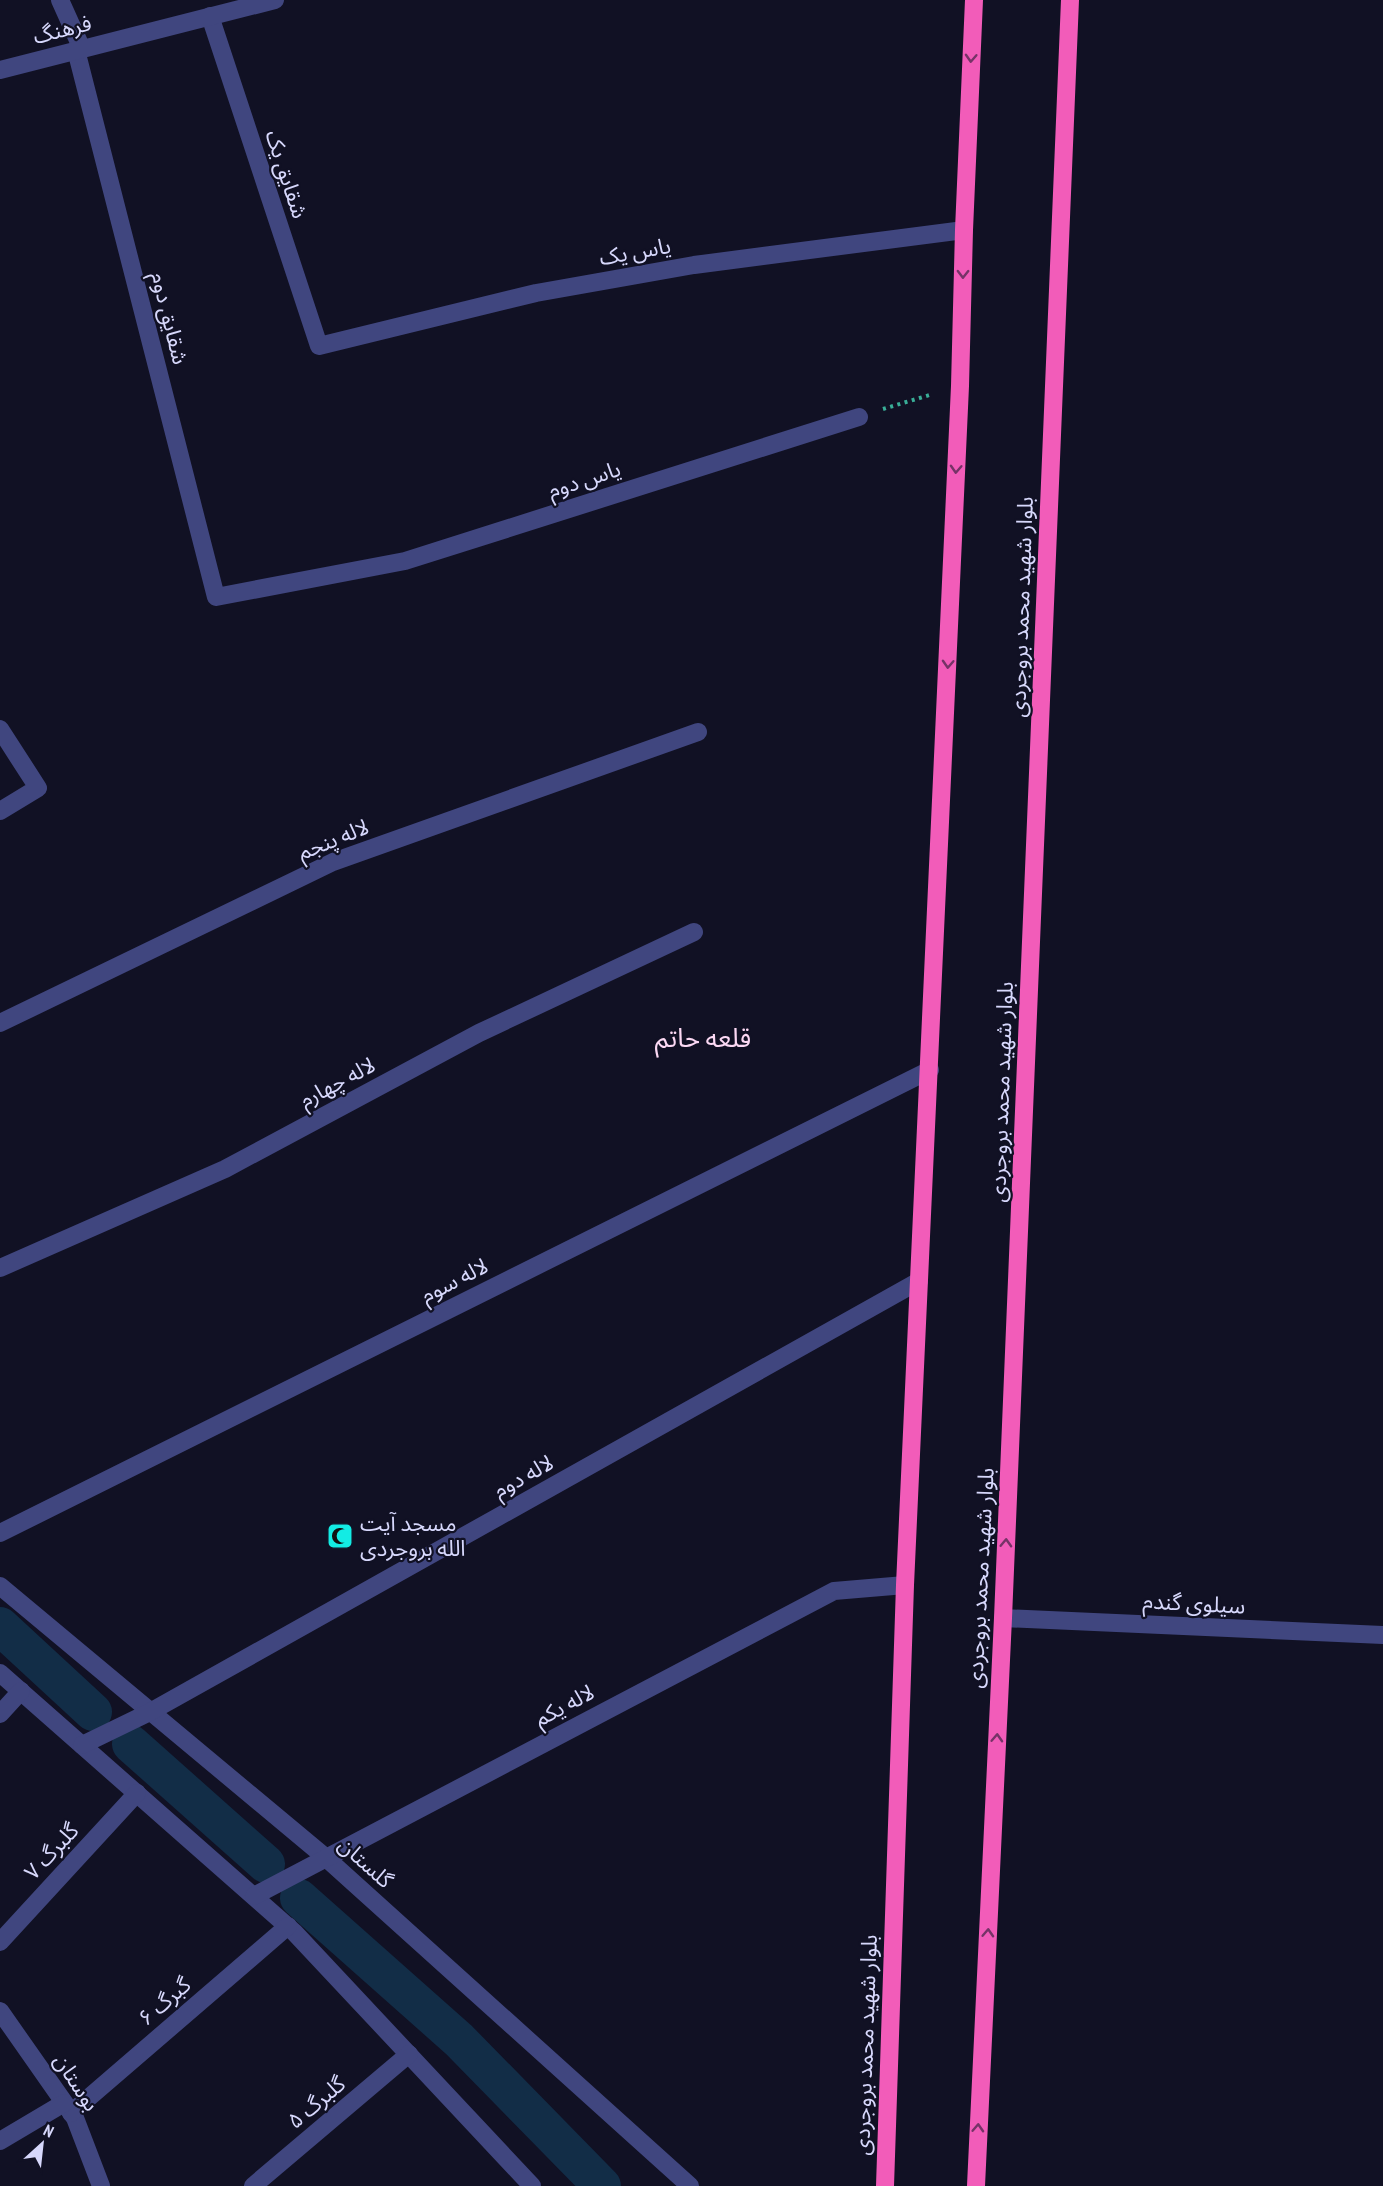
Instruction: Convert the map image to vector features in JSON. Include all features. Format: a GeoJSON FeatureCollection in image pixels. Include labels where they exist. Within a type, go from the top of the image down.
{"type":"FeatureCollection","features":[{"type":"Feature","properties":{"kind":"highway","name":"بلوار شهید محمد بروجردی"},"geometry":{"type":"LineString","coordinates":[[885,2186],[905,1585],[960,386],[974,0]]}},
{"type":"Feature","properties":{"kind":"highway","name":"بلوار شهید محمد بروجردی"},"geometry":{"type":"LineString","coordinates":[[976,2186],[1003,1618],[1070,0]]}},
{"type":"Feature","properties":{"kind":"street","name":"شقایق دوم"},"geometry":{"type":"LineString","coordinates":[[60,0],[79,50],[216,597]]}},
{"type":"Feature","properties":{"kind":"street","name":"فرهنگ"},"geometry":{"type":"LineString","coordinates":[[0,70],[274,0]]}},
{"type":"Feature","properties":{"kind":"street","name":"شقایق یک"},"geometry":{"type":"LineString","coordinates":[[210,16],[319,346]]}},
{"type":"Feature","properties":{"kind":"street","name":"یاس یک"},"geometry":{"type":"LineString","coordinates":[[319,346],[569,287],[694,265],[964,230]]}},
{"type":"Feature","properties":{"kind":"street","name":"یاس دوم"},"geometry":{"type":"LineString","coordinates":[[216,597],[405,561],[859,417]]}},
{"type":"Feature","properties":{"kind":"street"},"geometry":{"type":"LineString","coordinates":[[0,729],[38,788],[0,811]]}},
{"type":"Feature","properties":{"kind":"street","name":"لاله پنجم"},"geometry":{"type":"LineString","coordinates":[[0,1023],[333,862],[698,732]]}},
{"type":"Feature","properties":{"kind":"street","name":"لاله چهارم"},"geometry":{"type":"LineString","coordinates":[[0,1268],[225,1169],[479,1033],[694,932]]}},
{"type":"Feature","properties":{"kind":"street","name":"لاله سوم"},"geometry":{"type":"LineString","coordinates":[[0,1533],[930,1070]]}},
{"type":"Feature","properties":{"kind":"street","name":"لاله دوم"},"geometry":{"type":"LineString","coordinates":[[82,1745],[150,1712],[920,1281]]}},
{"type":"Feature","properties":{"kind":"street","name":"لاله یکم"},"geometry":{"type":"LineString","coordinates":[[254,1896],[834,1591],[905,1585]]}},
{"type":"Feature","properties":{"kind":"street","name":"گلستان"},"geometry":{"type":"LineString","coordinates":[[0,1586],[325,1857],[690,2186]]}},
{"type":"Feature","properties":{"kind":"street","name":"سیلوی گندم"},"geometry":{"type":"LineString","coordinates":[[1003,1618],[1383,1635]]}},
{"type":"Feature","properties":{"kind":"street"},"geometry":{"type":"LineString","coordinates":[[0,1673],[288,1926],[532,2186]]}},
{"type":"Feature","properties":{"kind":"street"},"geometry":{"type":"LineString","coordinates":[[0,1714],[21,1691]]}},
{"type":"Feature","properties":{"kind":"street","name":"گلبرگ ۷"},"geometry":{"type":"LineString","coordinates":[[0,1942],[137,1793]]}},
{"type":"Feature","properties":{"kind":"street","name":"گبرگ ۶"},"geometry":{"type":"LineString","coordinates":[[0,2141],[68,2108],[288,1926]]}},
{"type":"Feature","properties":{"kind":"street","name":"بوستان"},"geometry":{"type":"LineString","coordinates":[[0,2011],[68,2108],[101,2186]]}},
{"type":"Feature","properties":{"kind":"street","name":"گلبرگ ۵"},"geometry":{"type":"LineString","coordinates":[[254,2186],[409,2054]]}},
{"type":"Feature","properties":{"kind":"path"},"geometry":{"type":"LineString","coordinates":[[859,417],[960,386]]}},
{"type":"Feature","properties":{"kind":"waterway"},"geometry":{"type":"LineString","coordinates":[[0,1626],[93,1712]]}},
{"type":"Feature","properties":{"kind":"waterway"},"geometry":{"type":"LineString","coordinates":[[131,1744],[266,1864]]}},
{"type":"Feature","properties":{"kind":"waterway"},"geometry":{"type":"LineString","coordinates":[[299,1898],[459,2040],[602,2186]]}},
{"type":"Feature","properties":{"kind":"place","name":"مسجد آیت الله بروجردی"},"geometry":{"type":"Point","coordinates":[340,1536]}},
{"type":"Feature","properties":{"kind":"district","name":"قلعه حاتم"},"geometry":{"type":"Point","coordinates":[703,1038]}}]}
